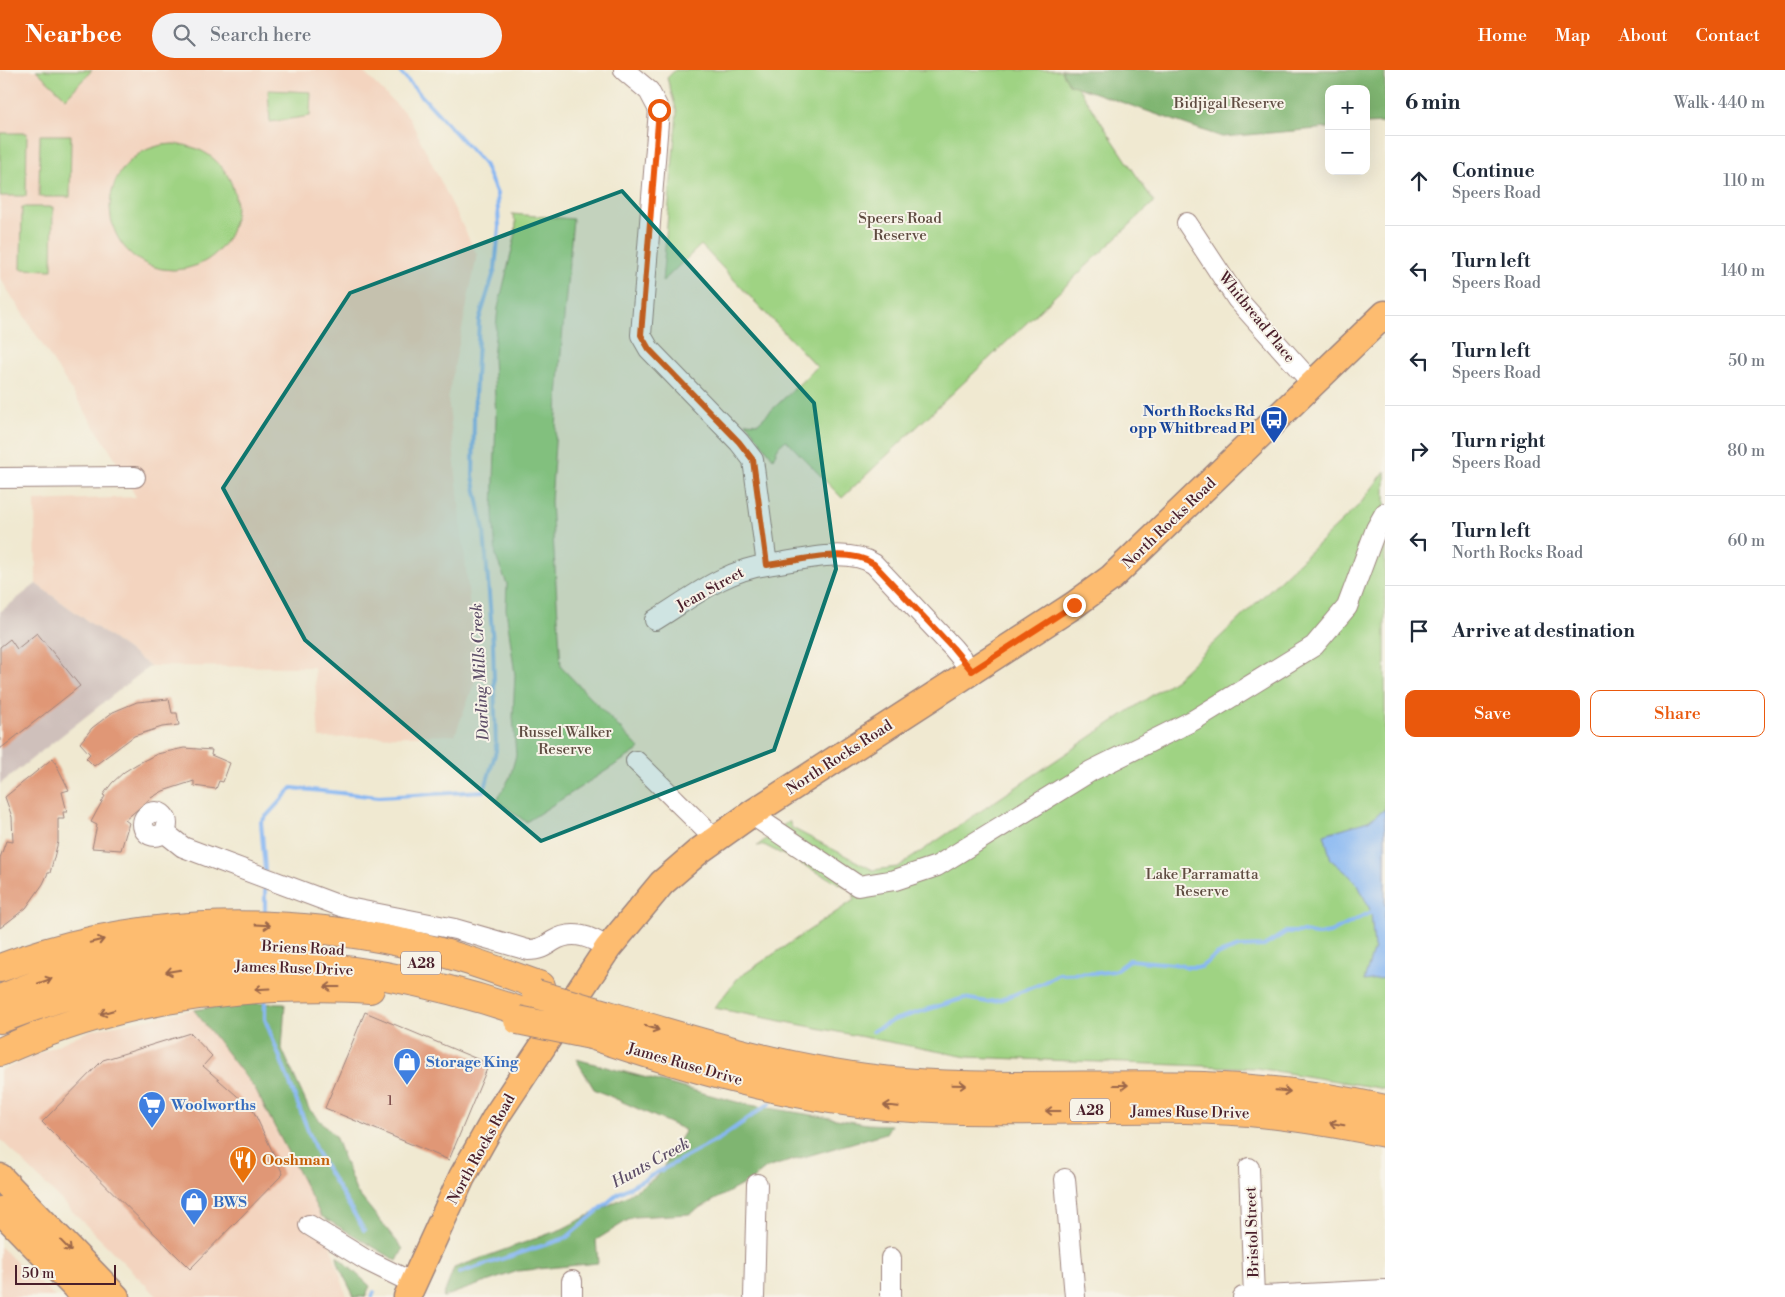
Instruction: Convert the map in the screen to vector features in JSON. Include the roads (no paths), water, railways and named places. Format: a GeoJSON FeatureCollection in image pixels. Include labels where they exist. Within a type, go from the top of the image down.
{"type":"FeatureCollection","features":[{"type":"Feature","properties":{"kind":"highway"},"geometry":{"type":"LineString","coordinates":[[0,968],[59,950],[173,927],[222,957],[303,957],[405,943],[453,956],[530,1003]]}},
{"type":"Feature","properties":{"kind":"highway","name":"Briens Road"},"geometry":{"type":"LineString","coordinates":[[0,999],[68,974],[164,952],[222,957],[303,957]]}},
{"type":"Feature","properties":{"kind":"highway"},"geometry":{"type":"LineString","coordinates":[[0,1052],[61,1026],[119,1008],[155,1001],[222,957]]}},
{"type":"Feature","properties":{"kind":"highway","name":"James Ruse Drive"},"geometry":{"type":"LineString","coordinates":[[0,1019],[39,1004],[108,983],[180,970],[222,957]]}},
{"type":"Feature","properties":{"kind":"highway","name":"James Ruse Drive"},"geometry":{"type":"LineString","coordinates":[[303,957],[466,994],[530,1003],[598,1025],[746,1082],[850,1102],[950,1110],[1241,1112],[1339,1124],[1385,1133]]}},
{"type":"Feature","properties":{"kind":"highway","name":"James Ruse Drive"},"geometry":{"type":"LineString","coordinates":[[598,1025],[850,1076],[952,1084],[1231,1087],[1297,1093],[1385,1109]]}},
{"type":"Feature","properties":{"kind":"main road","name":"North Rocks Road"},"geometry":{"type":"LineString","coordinates":[[410,1290],[462,1177],[497,1115],[608,948],[662,883],[698,851],[751,814],[1112,578],[1385,314]]}},
{"type":"Feature","properties":{"kind":"main road"},"geometry":{"type":"LineString","coordinates":[[0,1177],[116,1297]]}},
{"type":"Feature","properties":{"kind":"main road"},"geometry":{"type":"LineString","coordinates":[[0,1210],[85,1297]]}},
{"type":"Feature","properties":{"kind":"street"},"geometry":{"type":"LineString","coordinates":[[624,70],[649,91],[659,110],[641,335],[649,349],[739,442],[753,460],[767,565]]}},
{"type":"Feature","properties":{"kind":"street","name":"Whitbread Place"},"geometry":{"type":"LineString","coordinates":[[1187,223],[1237,299],[1313,384]]}},
{"type":"Feature","properties":{"kind":"street"},"geometry":{"type":"LineString","coordinates":[[0,478],[135,477]]}},
{"type":"Feature","properties":{"kind":"street"},"geometry":{"type":"LineString","coordinates":[[751,814],[858,886],[895,880],[937,866],[1091,771],[1194,720],[1314,646],[1347,607],[1376,529],[1385,514]]}},
{"type":"Feature","properties":{"kind":"street","name":"Jean Street"},"geometry":{"type":"LineString","coordinates":[[655,620],[732,573],[748,567],[843,555],[864,558],[874,564],[953,648],[972,671]]}},
{"type":"Feature","properties":{"kind":"street"},"geometry":{"type":"LineString","coordinates":[[636,761],[715,839]]}},
{"type":"Feature","properties":{"kind":"street"},"geometry":{"type":"LineString","coordinates":[[164,832],[184,847],[241,870],[343,906],[455,928],[528,950],[537,950],[555,940],[580,935],[593,938],[608,948]]}},
{"type":"Feature","properties":{"kind":"street","name":"Bristol Street"},"geometry":{"type":"LineString","coordinates":[[1248,1297],[1249,1168]]}},
{"type":"Feature","properties":{"kind":"street"},"geometry":{"type":"LineString","coordinates":[[1066,1179],[1075,1297]]}},
{"type":"Feature","properties":{"kind":"street"},"geometry":{"type":"LineString","coordinates":[[754,1297],[757,1184]]}},
{"type":"Feature","properties":{"kind":"street"},"geometry":{"type":"LineString","coordinates":[[308,1225],[366,1260],[410,1290]]}},
{"type":"Feature","properties":{"kind":"street"},"geometry":{"type":"LineString","coordinates":[[891,1258],[891,1297]]}},
{"type":"Feature","properties":{"kind":"street"},"geometry":{"type":"LineString","coordinates":[[1248,1297],[1385,1290]]}},
{"type":"Feature","properties":{"kind":"water"},"geometry":{"type":"Polygon","coordinates":[[[1385,809],[1385,978],[1364,981],[1374,948],[1371,912],[1358,885],[1331,860],[1324,834],[1368,821],[1385,809]]]}},
{"type":"Feature","properties":{"kind":"waterway","name":"Darling Mills Creek"},"geometry":{"type":"LineString","coordinates":[[265,870],[261,822],[292,788],[379,797],[484,791],[496,751],[493,644],[484,531],[473,476],[479,320],[495,269],[499,227],[497,194],[484,164],[398,70]]}},
{"type":"Feature","properties":{"kind":"waterway","name":"Darling Mills Creek"},"geometry":{"type":"LineString","coordinates":[[265,884],[265,917]]}},
{"type":"Feature","properties":{"kind":"waterway","name":"Hunts Creek"},"geometry":{"type":"LineString","coordinates":[[873,1031],[894,1020],[964,998],[987,1002],[1000,1000],[1043,983],[1058,974],[1114,971],[1129,960],[1201,967],[1216,955],[1239,947],[1264,946],[1286,932],[1304,932],[1318,935],[1330,933],[1371,912],[1385,908]]}},
{"type":"Feature","properties":{"kind":"waterway","name":"Darling Mills Creek"},"geometry":{"type":"LineString","coordinates":[[265,999],[265,1019],[316,1151],[364,1230]]}},
{"type":"Feature","properties":{"kind":"waterway","name":"Hunts Creek"},"geometry":{"type":"LineString","coordinates":[[459,1273],[566,1238],[619,1193],[719,1139],[770,1103]]}},
{"type":"Feature","properties":{"kind":"waterway","name":"Darling Mills Creek"},"geometry":{"type":"LineString","coordinates":[[372,1297],[374,1292]]}},
{"type":"Feature","properties":{"kind":"place","name":"North Rocks Rd opp Whitbread Pl"},"geometry":{"type":"Point","coordinates":[1274,444]}},
{"type":"Feature","properties":{"kind":"place","name":"Storage King"},"geometry":{"type":"Point","coordinates":[407,1086]}},
{"type":"Feature","properties":{"kind":"place","name":"Woolworths"},"geometry":{"type":"Point","coordinates":[152,1129]}},
{"type":"Feature","properties":{"kind":"place","name":"Ooshman"},"geometry":{"type":"Point","coordinates":[243,1184]}},
{"type":"Feature","properties":{"kind":"place","name":"BWS"},"geometry":{"type":"Point","coordinates":[194,1226]}},
{"type":"Feature","properties":{"kind":"park label","name":"Bidjigal Reserve"},"geometry":{"type":"Point","coordinates":[1229,103]}},
{"type":"Feature","properties":{"kind":"park label","name":"Speers Road Reserve"},"geometry":{"type":"Point","coordinates":[900,226]}},
{"type":"Feature","properties":{"kind":"park label","name":"Russel Walker Reserve"},"geometry":{"type":"Point","coordinates":[565,740]}},
{"type":"Feature","properties":{"kind":"park label","name":"Lake Parramatta Reserve"},"geometry":{"type":"Point","coordinates":[1202,882]}}]}
